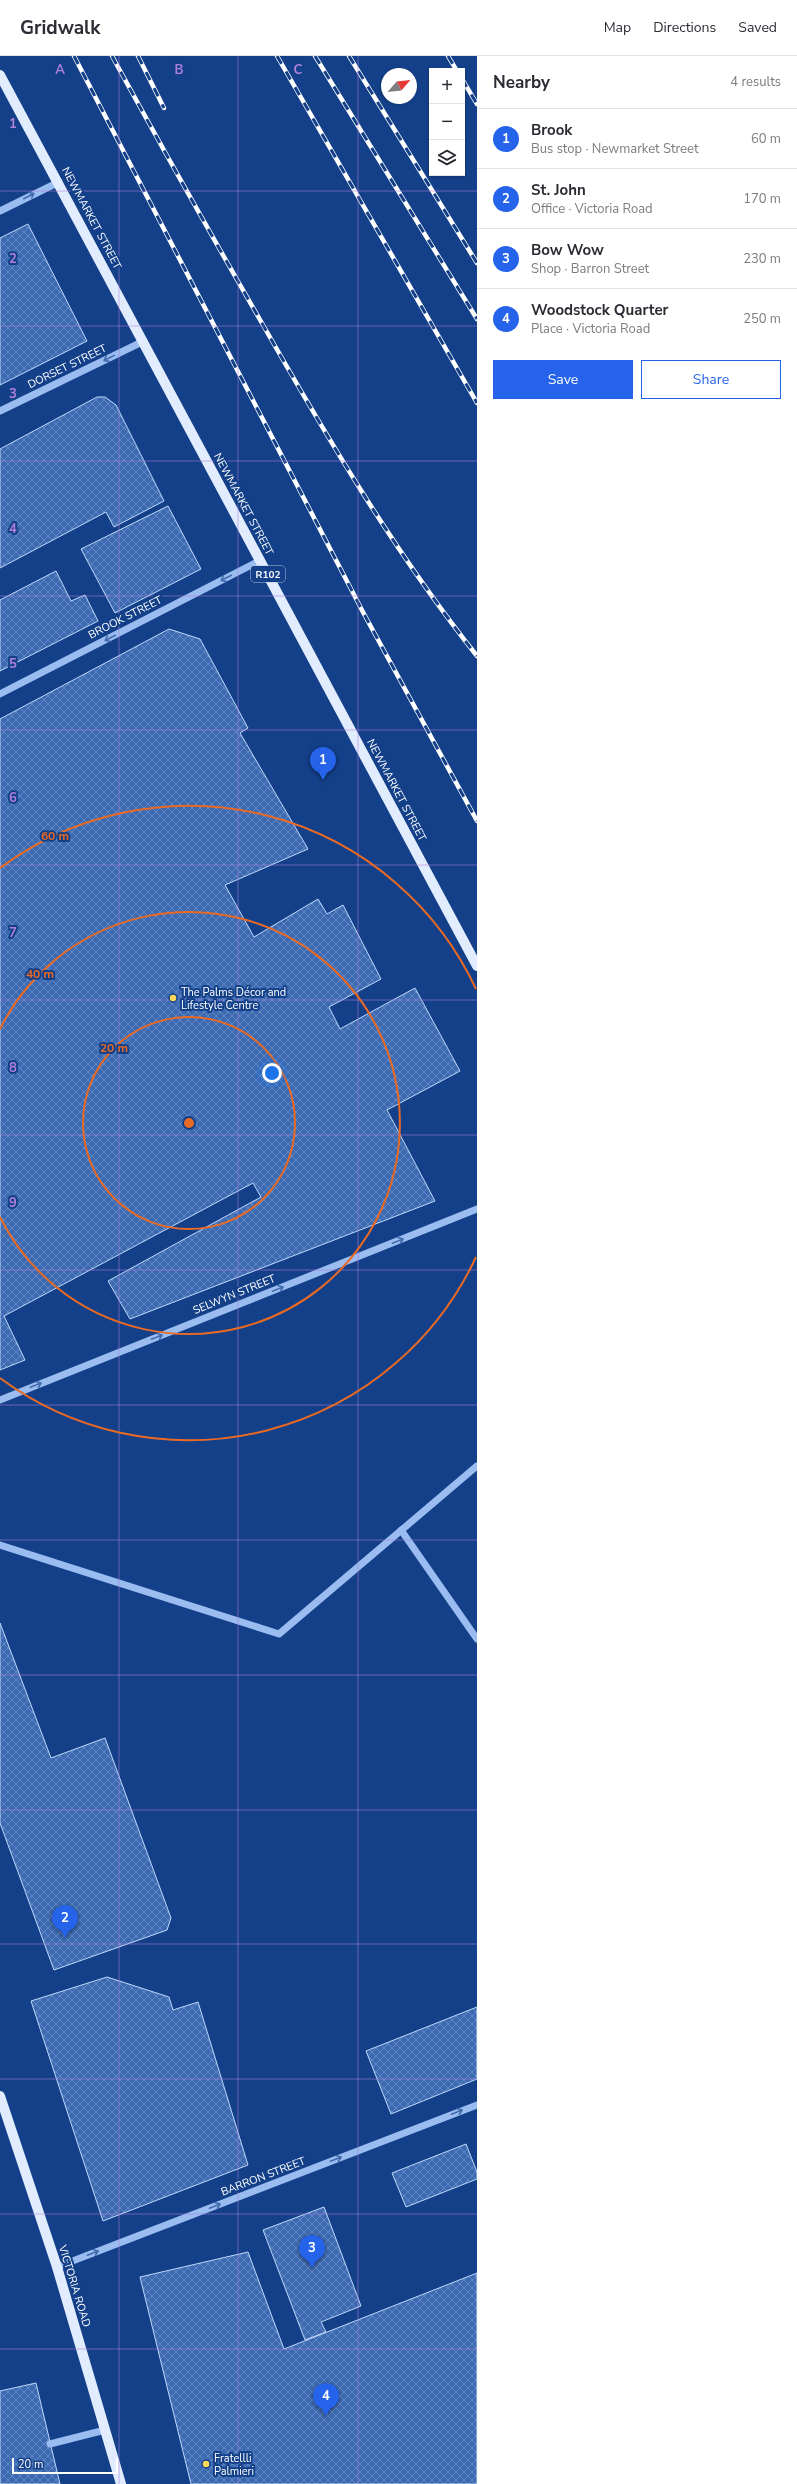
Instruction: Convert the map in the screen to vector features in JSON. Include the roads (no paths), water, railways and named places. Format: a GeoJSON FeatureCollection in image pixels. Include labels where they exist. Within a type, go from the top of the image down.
{"type":"FeatureCollection","features":[{"type":"Feature","properties":{"kind":"main road","name":"NEWMARKET STREET"},"geometry":{"type":"LineString","coordinates":[[0,75],[59,182],[477,966]]}},
{"type":"Feature","properties":{"kind":"main road","name":"VICTORIA ROAD"},"geometry":{"type":"LineString","coordinates":[[0,2096],[57,2267],[121,2484]]}},
{"type":"Feature","properties":{"kind":"street"},"geometry":{"type":"LineString","coordinates":[[0,211],[59,182]]}},
{"type":"Feature","properties":{"kind":"street","name":"DORSET STREET"},"geometry":{"type":"LineString","coordinates":[[0,411],[144,341]]}},
{"type":"Feature","properties":{"kind":"street","name":"BROOK STREET"},"geometry":{"type":"LineString","coordinates":[[0,694],[261,560]]}},
{"type":"Feature","properties":{"kind":"street","name":"SELWYN STREET"},"geometry":{"type":"LineString","coordinates":[[0,1400],[477,1209]]}},
{"type":"Feature","properties":{"kind":"street"},"geometry":{"type":"LineString","coordinates":[[0,1545],[279,1634],[477,1466]]}},
{"type":"Feature","properties":{"kind":"street"},"geometry":{"type":"LineString","coordinates":[[402,1530],[477,1639]]}},
{"type":"Feature","properties":{"kind":"street","name":"BARRON STREET"},"geometry":{"type":"LineString","coordinates":[[57,2267],[477,2105]]}},
{"type":"Feature","properties":{"kind":"street"},"geometry":{"type":"LineString","coordinates":[[50,2444],[105,2430]]}},
{"type":"Feature","properties":{"kind":"railway"},"geometry":{"type":"LineString","coordinates":[[74,56],[364,614],[477,821]]}},
{"type":"Feature","properties":{"kind":"railway"},"geometry":{"type":"LineString","coordinates":[[112,56],[222,253],[361,491],[417,575],[477,656]]}},
{"type":"Feature","properties":{"kind":"railway"},"geometry":{"type":"LineString","coordinates":[[138,56],[164,108]]}},
{"type":"Feature","properties":{"kind":"railway"},"geometry":{"type":"LineString","coordinates":[[277,56],[477,403]]}},
{"type":"Feature","properties":{"kind":"railway"},"geometry":{"type":"LineString","coordinates":[[315,56],[477,319]]}},
{"type":"Feature","properties":{"kind":"railway"},"geometry":{"type":"LineString","coordinates":[[349,56],[477,263]]}},
{"type":"Feature","properties":{"kind":"railway"},"geometry":{"type":"LineString","coordinates":[[448,56],[455,68]]}},
{"type":"Feature","properties":{"kind":"railway"},"geometry":{"type":"LineString","coordinates":[[465,84],[477,104]]}},
{"type":"Feature","properties":{"kind":"place","name":"Brook"},"geometry":{"type":"Point","coordinates":[323,780]}},
{"type":"Feature","properties":{"kind":"place","name":"The Palms Décor and Lifestyle Centre"},"geometry":{"type":"Point","coordinates":[173,998]}},
{"type":"Feature","properties":{"kind":"place","name":"St. John"},"geometry":{"type":"Point","coordinates":[65,1938]}},
{"type":"Feature","properties":{"kind":"place","name":"Bow Wow"},"geometry":{"type":"Point","coordinates":[312,2268]}},
{"type":"Feature","properties":{"kind":"place","name":"Woodstock Quarter"},"geometry":{"type":"Point","coordinates":[326,2416]}},
{"type":"Feature","properties":{"kind":"place","name":"Fratellli Palmieri"},"geometry":{"type":"Point","coordinates":[206,2464]}}]}
